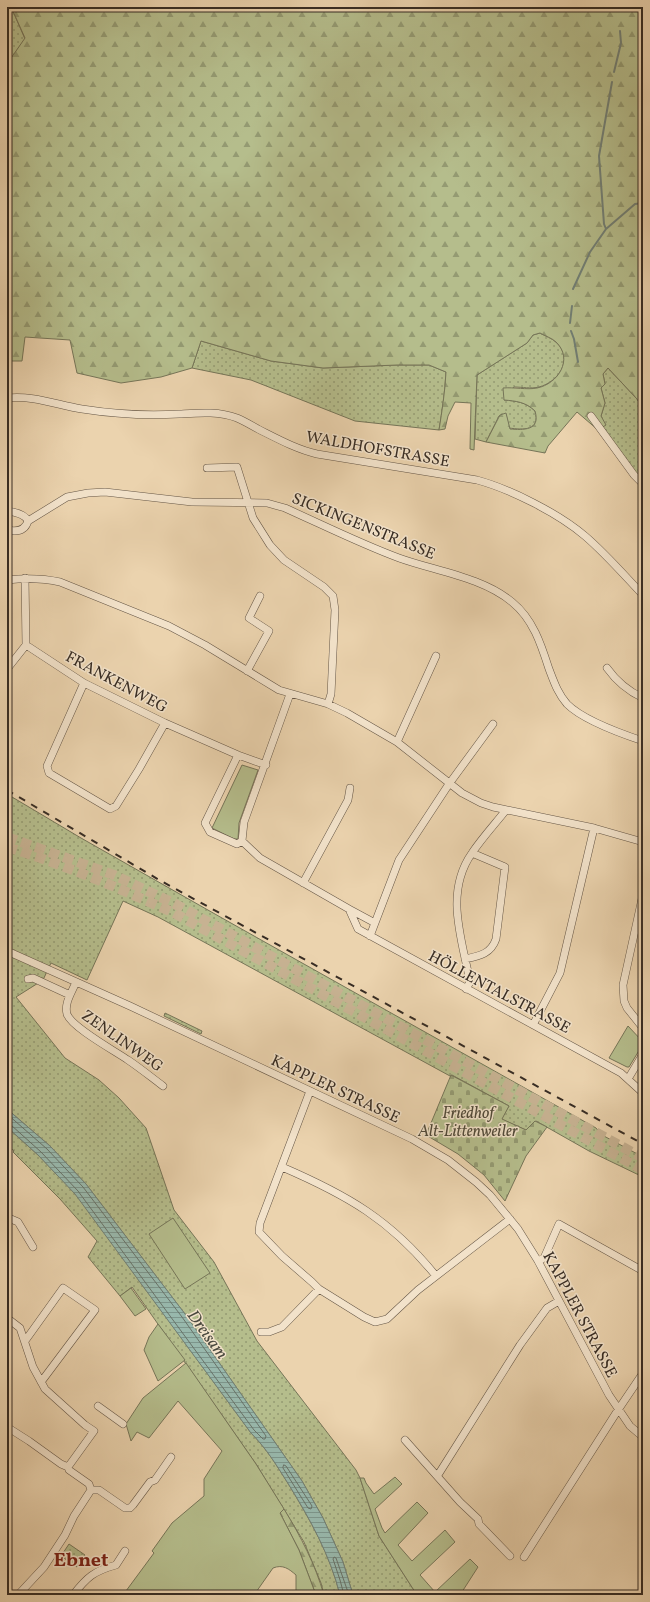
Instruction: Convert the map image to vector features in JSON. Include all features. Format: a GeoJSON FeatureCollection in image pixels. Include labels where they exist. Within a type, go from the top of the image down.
{"type":"FeatureCollection","features":[{"type":"Feature","properties":{"kind":"street","name":"WALDHOFSTRASSE"},"geometry":{"type":"LineString","coordinates":[[7,398],[31,398],[81,409],[115,413],[222,414],[237,418],[301,450],[317,454],[476,480],[495,485],[566,522],[599,549],[643,594]]}},
{"type":"Feature","properties":{"kind":"street"},"geometry":{"type":"LineString","coordinates":[[591,416],[634,475],[643,484]]}},
{"type":"Feature","properties":{"kind":"street"},"geometry":{"type":"LineString","coordinates":[[207,468],[237,467],[253,518],[270,545],[284,560],[324,587],[333,596],[335,610],[331,694],[328,704]]}},
{"type":"Feature","properties":{"kind":"street","name":"SICKINGENSTRASSE"},"geometry":{"type":"LineString","coordinates":[[7,530],[19,530],[25,528],[28,521],[67,497],[88,493],[105,492],[192,502],[267,503],[285,508],[399,558],[472,581],[511,601],[526,616],[538,636],[556,688],[567,704],[601,725],[620,734],[643,741]]}},
{"type":"Feature","properties":{"kind":"street"},"geometry":{"type":"LineString","coordinates":[[7,511],[21,514],[26,517],[28,521]]}},
{"type":"Feature","properties":{"kind":"street"},"geometry":{"type":"LineString","coordinates":[[7,669],[26,645],[25,578]]}},
{"type":"Feature","properties":{"kind":"street"},"geometry":{"type":"LineString","coordinates":[[7,580],[45,578],[60,582],[169,626],[272,687],[290,694],[328,704],[352,715],[397,742],[449,784],[481,803],[506,810],[594,828],[643,842]]}},
{"type":"Feature","properties":{"kind":"street"},"geometry":{"type":"LineString","coordinates":[[247,671],[269,631],[248,618],[260,596]]}},
{"type":"Feature","properties":{"kind":"street","name":"FRANKENWEG"},"geometry":{"type":"LineString","coordinates":[[26,645],[84,683],[165,723],[238,755],[266,765]]}},
{"type":"Feature","properties":{"kind":"street"},"geometry":{"type":"LineString","coordinates":[[397,742],[436,656]]}},
{"type":"Feature","properties":{"kind":"street"},"geometry":{"type":"LineString","coordinates":[[607,668],[616,680],[632,693],[643,698]]}},
{"type":"Feature","properties":{"kind":"street"},"geometry":{"type":"LineString","coordinates":[[84,683],[47,766],[50,773],[110,809],[116,806],[165,723]]}},
{"type":"Feature","properties":{"kind":"street"},"geometry":{"type":"LineString","coordinates":[[240,842],[244,822],[266,765],[290,694]]}},
{"type":"Feature","properties":{"kind":"street"},"geometry":{"type":"LineString","coordinates":[[370,936],[399,860],[449,784],[493,724]]}},
{"type":"Feature","properties":{"kind":"street"},"geometry":{"type":"LineString","coordinates":[[238,755],[205,823],[210,832],[240,842],[260,858],[375,923]]}},
{"type":"Feature","properties":{"kind":"street"},"geometry":{"type":"LineString","coordinates":[[303,883],[348,800],[350,788]]}},
{"type":"Feature","properties":{"kind":"street"},"geometry":{"type":"LineString","coordinates":[[466,989],[470,982],[456,913],[456,900],[460,878],[472,853],[506,810]]}},
{"type":"Feature","properties":{"kind":"street"},"geometry":{"type":"LineString","coordinates":[[533,1025],[560,973],[594,828]]}},
{"type":"Feature","properties":{"kind":"street"},"geometry":{"type":"LineString","coordinates":[[465,959],[488,952],[493,947],[496,939],[505,867],[472,853]]}},
{"type":"Feature","properties":{"kind":"street"},"geometry":{"type":"LineString","coordinates":[[643,894],[623,985],[626,1008],[643,1028]]}},
{"type":"Feature","properties":{"kind":"street","name":"HÖLLENTALSTRASSE"},"geometry":{"type":"LineString","coordinates":[[349,909],[358,929],[616,1070],[643,1093]]}},
{"type":"Feature","properties":{"kind":"street","name":"KAPPLER STRASSE"},"geometry":{"type":"LineString","coordinates":[[7,951],[412,1139],[433,1150],[476,1182],[510,1219],[525,1238],[618,1410],[630,1426],[643,1437]]}},
{"type":"Feature","properties":{"kind":"street","name":"ZENLINWEG"},"geometry":{"type":"LineString","coordinates":[[28,979],[33,978],[70,995]]}},
{"type":"Feature","properties":{"kind":"street","name":"ZENLINWEG"},"geometry":{"type":"LineString","coordinates":[[76,982],[66,1003],[68,1018],[74,1024],[130,1061],[163,1086]]}},
{"type":"Feature","properties":{"kind":"street"},"geometry":{"type":"LineString","coordinates":[[628,1079],[643,1054]]}},
{"type":"Feature","properties":{"kind":"street"},"geometry":{"type":"LineString","coordinates":[[310,1091],[260,1223],[259,1232],[318,1290],[375,1322],[387,1319],[418,1290],[510,1219]]}},
{"type":"Feature","properties":{"kind":"street"},"geometry":{"type":"LineString","coordinates":[[282,1167],[328,1187],[377,1217],[418,1254],[436,1276]]}},
{"type":"Feature","properties":{"kind":"street"},"geometry":{"type":"LineString","coordinates":[[7,1223],[10,1219],[18,1222],[33,1247]]}},
{"type":"Feature","properties":{"kind":"street"},"geometry":{"type":"LineString","coordinates":[[538,1261],[544,1258],[560,1224],[643,1271]]}},
{"type":"Feature","properties":{"kind":"street"},"geometry":{"type":"LineString","coordinates":[[25,1341],[63,1288],[95,1310],[41,1382]]}},
{"type":"Feature","properties":{"kind":"street"},"geometry":{"type":"LineString","coordinates":[[261,1332],[269,1332],[282,1327],[318,1290]]}},
{"type":"Feature","properties":{"kind":"street"},"geometry":{"type":"LineString","coordinates":[[438,1475],[520,1345],[547,1308],[559,1301]]}},
{"type":"Feature","properties":{"kind":"street"},"geometry":{"type":"LineString","coordinates":[[7,1318],[20,1328],[33,1367],[41,1382],[50,1394],[94,1431],[68,1467]]}},
{"type":"Feature","properties":{"kind":"street"},"geometry":{"type":"LineString","coordinates":[[524,1557],[643,1373]]}},
{"type":"Feature","properties":{"kind":"street"},"geometry":{"type":"LineString","coordinates":[[98,1406],[123,1424]]}},
{"type":"Feature","properties":{"kind":"street"},"geometry":{"type":"LineString","coordinates":[[7,1427],[61,1464],[68,1467],[69,1470],[89,1484],[91,1490]]}},
{"type":"Feature","properties":{"kind":"street"},"geometry":{"type":"LineString","coordinates":[[405,1440],[438,1475],[460,1502],[478,1519],[479,1524],[510,1556]]}},
{"type":"Feature","properties":{"kind":"street"},"geometry":{"type":"LineString","coordinates":[[91,1490],[99,1490],[125,1508],[130,1508],[150,1482],[155,1480],[171,1457]]}},
{"type":"Feature","properties":{"kind":"street"},"geometry":{"type":"LineString","coordinates":[[18,1595],[44,1567],[65,1535],[74,1516],[91,1490]]}},
{"type":"Feature","properties":{"kind":"street"},"geometry":{"type":"LineString","coordinates":[[74,1595],[89,1576],[100,1569],[116,1565],[125,1551]]}},
{"type":"Feature","properties":{"kind":"green space"},"geometry":{"type":"Polygon","coordinates":[[[7,7],[12,9],[25,39],[7,64],[7,7]]]}},
{"type":"Feature","properties":{"kind":"green space"},"geometry":{"type":"Polygon","coordinates":[[[8,7],[643,7],[643,409],[637,399],[608,368],[603,374],[605,384],[601,388],[605,403],[601,416],[606,425],[598,430],[577,412],[548,446],[545,453],[486,442],[500,415],[506,413],[510,429],[530,428],[535,422],[535,411],[521,402],[504,400],[503,388],[529,389],[545,386],[557,376],[561,370],[564,356],[561,349],[556,342],[540,333],[533,335],[527,343],[477,375],[474,450],[470,449],[471,403],[455,402],[448,416],[445,429],[439,430],[446,372],[429,365],[323,368],[271,361],[201,341],[192,368],[161,377],[121,383],[77,373],[70,340],[25,337],[22,361],[7,361],[7,64],[25,38],[12,9],[8,7]]]}},
{"type":"Feature","properties":{"kind":"green space"},"geometry":{"type":"Polygon","coordinates":[[[540,333],[555,341],[562,350],[564,363],[562,370],[552,380],[539,387],[514,387],[504,400],[521,402],[532,408],[535,411],[536,418],[533,426],[525,429],[509,428],[506,414],[499,416],[486,442],[475,439],[477,375],[527,343],[533,335],[540,333]]]}},
{"type":"Feature","properties":{"kind":"green space"},"geometry":{"type":"Polygon","coordinates":[[[201,341],[271,361],[323,368],[429,365],[446,372],[439,430],[355,421],[251,380],[192,368],[201,341]]]}},
{"type":"Feature","properties":{"kind":"green space"},"geometry":{"type":"Polygon","coordinates":[[[608,368],[637,399],[643,409],[643,482],[603,428],[601,416],[605,403],[601,388],[605,384],[603,374],[608,368]]]}},
{"type":"Feature","properties":{"kind":"green space"},"geometry":{"type":"Polygon","coordinates":[[[242,765],[258,770],[239,823],[238,839],[234,839],[212,828],[242,765]]]}},
{"type":"Feature","properties":{"kind":"green space"},"geometry":{"type":"Polygon","coordinates":[[[7,794],[222,918],[596,1128],[602,1135],[643,1157],[643,1177],[589,1151],[536,1121],[526,1130],[501,1119],[509,1106],[452,1075],[450,1076],[158,917],[123,901],[87,980],[51,963],[43,980],[16,997],[65,1058],[99,1080],[119,1098],[146,1128],[174,1210],[214,1262],[257,1341],[356,1470],[379,1536],[417,1595],[353,1595],[343,1562],[323,1518],[302,1481],[185,1314],[86,1184],[50,1146],[7,1109],[7,794]]]}},
{"type":"Feature","properties":{"kind":"green space"},"geometry":{"type":"Polygon","coordinates":[[[165,1013],[202,1031],[201,1034],[164,1016],[165,1013]]]}},
{"type":"Feature","properties":{"kind":"green space"},"geometry":{"type":"Polygon","coordinates":[[[628,1026],[643,1042],[643,1044],[629,1067],[627,1067],[609,1058],[628,1026]]]}},
{"type":"Feature","properties":{"kind":"green space","name":"Friedhof Alt-Littenweiler"},"geometry":{"type":"Polygon","coordinates":[[[451,1075],[509,1106],[502,1119],[526,1130],[535,1121],[547,1127],[526,1156],[505,1201],[484,1175],[458,1154],[426,1135],[451,1075]]]}},
{"type":"Feature","properties":{"kind":"green space"},"geometry":{"type":"Polygon","coordinates":[[[7,1127],[38,1155],[75,1193],[251,1433],[272,1458],[297,1498],[319,1538],[331,1565],[340,1595],[324,1595],[321,1583],[304,1542],[256,1464],[132,1287],[120,1296],[88,1257],[97,1241],[60,1199],[7,1145],[7,1127]]]}},
{"type":"Feature","properties":{"kind":"green space"},"geometry":{"type":"Polygon","coordinates":[[[173,1218],[210,1273],[185,1289],[149,1234],[173,1218]]]}},
{"type":"Feature","properties":{"kind":"green space"},"geometry":{"type":"Polygon","coordinates":[[[131,1288],[146,1309],[135,1316],[120,1296],[131,1288]]]}},
{"type":"Feature","properties":{"kind":"green space"},"geometry":{"type":"Polygon","coordinates":[[[158,1324],[185,1360],[158,1381],[144,1350],[149,1337],[158,1324]]]}},
{"type":"Feature","properties":{"kind":"green space"},"geometry":{"type":"Polygon","coordinates":[[[186,1363],[256,1464],[284,1509],[280,1513],[299,1550],[316,1595],[296,1595],[296,1575],[288,1569],[277,1567],[273,1568],[254,1595],[123,1595],[154,1553],[152,1551],[172,1523],[204,1496],[204,1479],[222,1451],[178,1401],[149,1438],[137,1432],[131,1441],[126,1424],[143,1398],[186,1363]]]}},
{"type":"Feature","properties":{"kind":"green space"},"geometry":{"type":"Polygon","coordinates":[[[395,1477],[402,1484],[375,1509],[382,1528],[385,1533],[417,1502],[428,1513],[398,1545],[412,1561],[445,1530],[455,1542],[420,1575],[435,1592],[470,1559],[478,1567],[460,1595],[417,1595],[379,1536],[360,1478],[364,1478],[374,1494],[395,1477]]]}},
{"type":"Feature","properties":{"kind":"green space"},"geometry":{"type":"Polygon","coordinates":[[[284,1509],[307,1551],[324,1595],[316,1595],[299,1550],[280,1513],[284,1509]]]}},
{"type":"Feature","properties":{"kind":"green space"},"geometry":{"type":"Polygon","coordinates":[[[69,1544],[85,1555],[77,1567],[61,1556],[69,1544]]]}},
{"type":"Feature","properties":{"kind":"water","name":"Dreisam"},"geometry":{"type":"Polygon","coordinates":[[[7,1109],[50,1146],[86,1184],[185,1314],[302,1481],[323,1518],[343,1562],[353,1595],[340,1595],[331,1566],[319,1538],[297,1498],[272,1458],[251,1433],[75,1194],[38,1155],[7,1127],[7,1109]]]}},
{"type":"Feature","properties":{"kind":"waterway"},"geometry":{"type":"LineString","coordinates":[[614,72],[621,43],[620,31]]}},
{"type":"Feature","properties":{"kind":"waterway"},"geometry":{"type":"LineString","coordinates":[[573,289],[590,252],[606,229],[604,224],[599,156],[612,82]]}},
{"type":"Feature","properties":{"kind":"waterway"},"geometry":{"type":"LineString","coordinates":[[606,229],[635,204],[643,203]]}},
{"type":"Feature","properties":{"kind":"waterway"},"geometry":{"type":"LineString","coordinates":[[570,323],[572,306]]}},
{"type":"Feature","properties":{"kind":"waterway"},"geometry":{"type":"LineString","coordinates":[[571,331],[578,362]]}},
{"type":"Feature","properties":{"kind":"tunnel"},"geometry":{"type":"LineString","coordinates":[[7,837],[114,875],[175,904],[643,1158]]}},
{"type":"Feature","properties":{"kind":"tunnel"},"geometry":{"type":"LineString","coordinates":[[7,847],[92,877],[174,913],[643,1170]]}},
{"type":"Feature","properties":{"kind":"railway"},"geometry":{"type":"LineString","coordinates":[[7,790],[161,881],[643,1144]]}},
{"type":"Feature","properties":{"kind":"district","name":"Ebnet"},"geometry":{"type":"Point","coordinates":[81,1559]}}]}
